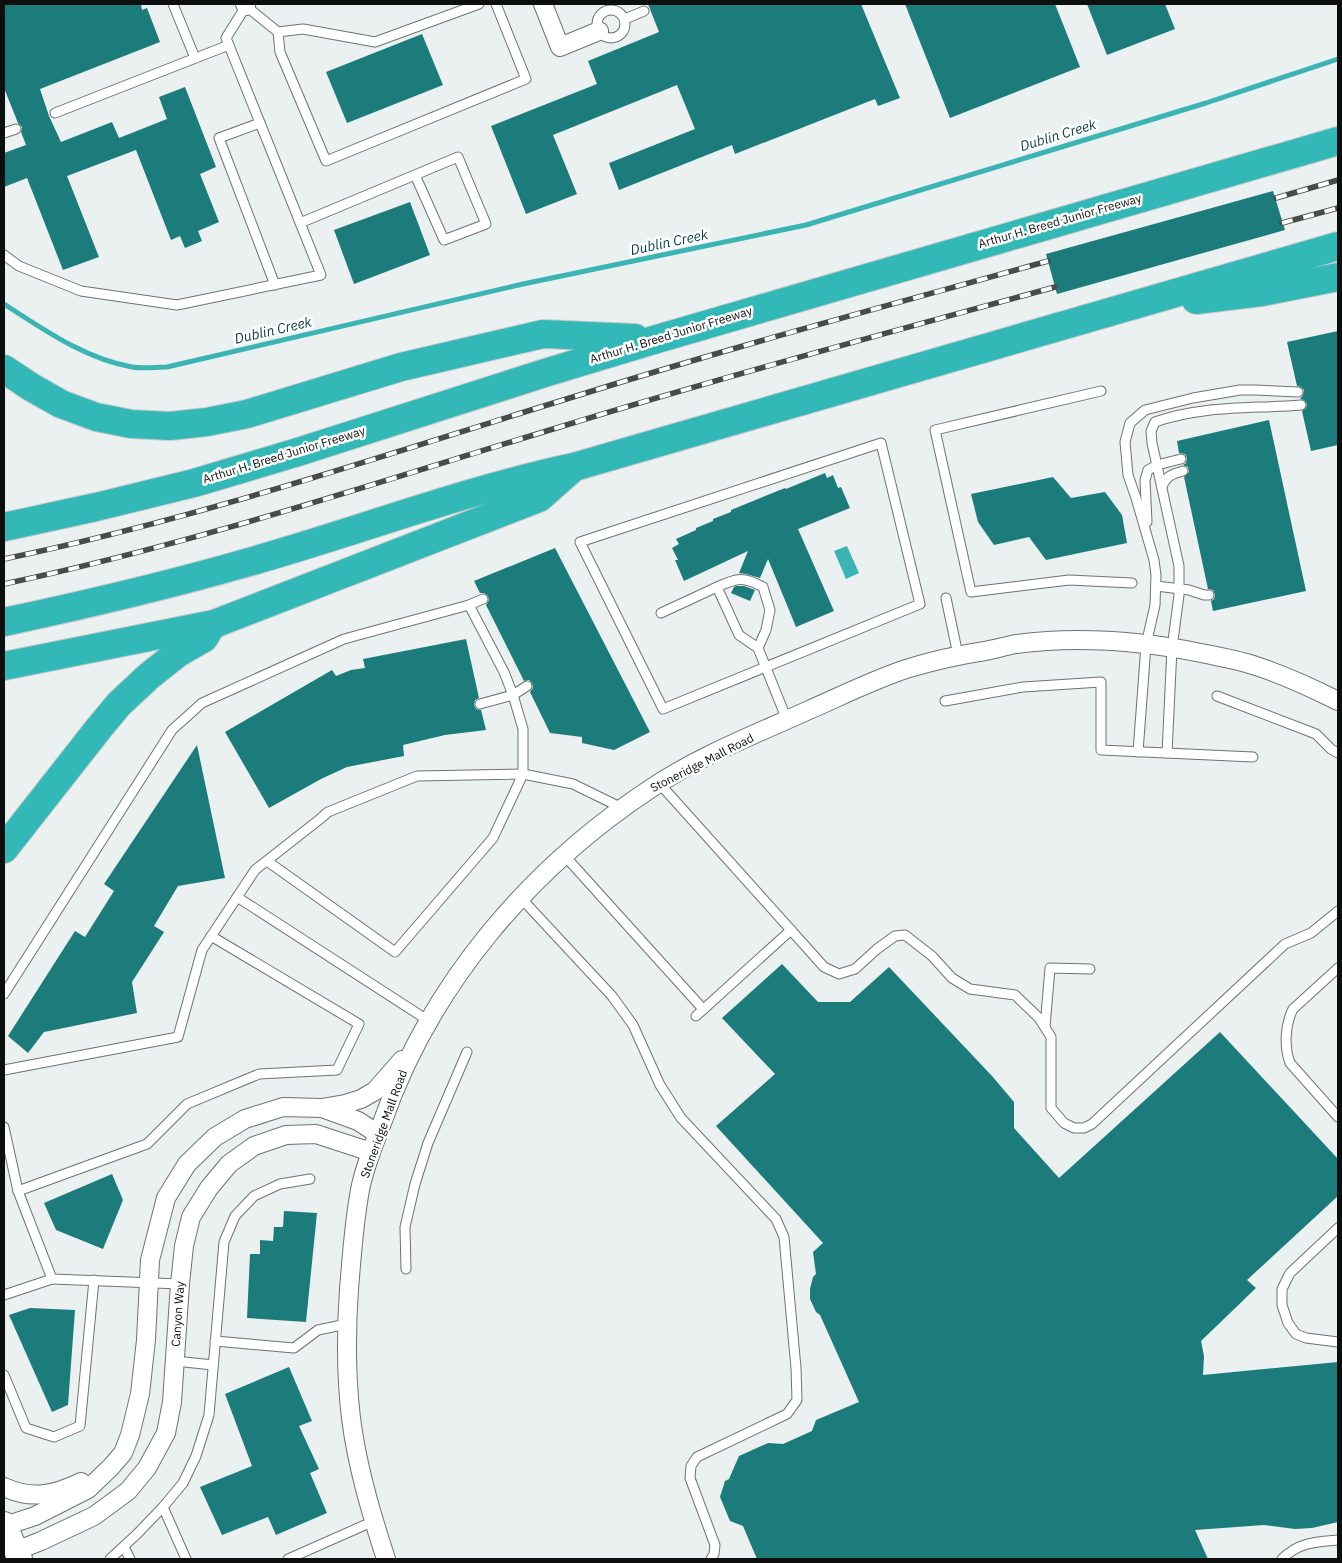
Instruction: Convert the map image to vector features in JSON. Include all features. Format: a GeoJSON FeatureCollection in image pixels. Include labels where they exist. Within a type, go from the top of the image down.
{"type":"FeatureCollection","features":[{"type":"Feature","properties":{"kind":"highway","name":"Arthur H. Breed Junior Freeway"},"geometry":{"type":"LineString","coordinates":[[4,527],[96,507],[194,482],[298,452],[657,339],[1338,141]]}},
{"type":"Feature","properties":{"kind":"highway"},"geometry":{"type":"LineString","coordinates":[[4,622],[189,579],[528,476],[574,467],[1338,246]]}},
{"type":"Feature","properties":{"kind":"highway"},"geometry":{"type":"LineString","coordinates":[[1110,311],[1262,292],[1338,277]]}},
{"type":"Feature","properties":{"kind":"highway"},"geometry":{"type":"LineString","coordinates":[[4,369],[61,404],[96,416],[131,424],[170,426],[207,422],[247,414],[401,367],[543,334],[657,339]]}},
{"type":"Feature","properties":{"kind":"highway"},"geometry":{"type":"LineString","coordinates":[[4,666],[214,624],[539,498],[574,467]]}},
{"type":"Feature","properties":{"kind":"highway"},"geometry":{"type":"LineString","coordinates":[[4,849],[119,704],[149,676],[178,653],[204,638],[214,624]]}},
{"type":"Feature","properties":{"kind":"main road"},"geometry":{"type":"LineString","coordinates":[[4,1526],[13,1555]]}},
{"type":"Feature","properties":{"kind":"street"},"geometry":{"type":"LineString","coordinates":[[543,4],[560,47],[599,32]]}},
{"type":"Feature","properties":{"kind":"street","name":"Stoneridge Mall Road"},"geometry":{"type":"LineString","coordinates":[[386,1559],[360,1468],[351,1417],[347,1324],[355,1224],[362,1182],[388,1106],[415,1044],[429,1021],[465,966],[491,931],[520,897],[586,835],[660,783],[704,759],[864,686],[906,669],[958,655],[1015,644],[1075,640],[1125,642],[1172,648],[1256,666],[1307,686],[1338,701]]}},
{"type":"Feature","properties":{"kind":"street"},"geometry":{"type":"LineString","coordinates":[[4,1526],[35,1516],[88,1490],[123,1453],[130,1435],[140,1394],[146,1340],[150,1260],[166,1198],[187,1164],[215,1137],[245,1119],[283,1107],[322,1108],[361,1099],[375,1091],[415,1044]]}},
{"type":"Feature","properties":{"kind":"street"},"geometry":{"type":"LineString","coordinates":[[322,1108],[358,1121],[378,1134]]}},
{"type":"Feature","properties":{"kind":"street","name":"Canyon Way"},"geometry":{"type":"LineString","coordinates":[[13,1555],[94,1516],[128,1491],[147,1468],[166,1433],[172,1402],[180,1284],[184,1246],[191,1217],[209,1188],[229,1164],[254,1146],[286,1135],[316,1134],[371,1152]]}},
{"type":"Feature","properties":{"kind":"street"},"geometry":{"type":"LineString","coordinates":[[4,1487],[13,1492],[33,1496],[48,1494],[76,1484],[111,1467]]}},
{"type":"Feature","properties":{"kind":"lane"},"geometry":{"type":"LineString","coordinates":[[173,4],[195,58]]}},
{"type":"Feature","properties":{"kind":"lane"},"geometry":{"type":"LineString","coordinates":[[278,32],[303,29],[375,42],[479,4]]}},
{"type":"Feature","properties":{"kind":"lane"},"geometry":{"type":"LineString","coordinates":[[4,255],[20,266],[81,291],[177,305],[321,276],[226,38],[245,5],[278,32],[280,52],[326,161],[526,79],[496,4]]}},
{"type":"Feature","properties":{"kind":"lane"},"geometry":{"type":"LineString","coordinates":[[609,9],[618,11],[625,19],[625,29],[619,36],[610,38],[599,32],[596,22],[600,14],[609,9]]}},
{"type":"Feature","properties":{"kind":"lane"},"geometry":{"type":"LineString","coordinates":[[625,19],[644,11]]}},
{"type":"Feature","properties":{"kind":"lane"},"geometry":{"type":"LineString","coordinates":[[55,113],[229,45]]}},
{"type":"Feature","properties":{"kind":"lane"},"geometry":{"type":"LineString","coordinates":[[260,123],[219,138],[276,285]]}},
{"type":"Feature","properties":{"kind":"lane"},"geometry":{"type":"LineString","coordinates":[[4,134],[16,129]]}},
{"type":"Feature","properties":{"kind":"lane"},"geometry":{"type":"LineString","coordinates":[[300,223],[415,175],[458,158],[486,224],[444,240],[415,175]]}},
{"type":"Feature","properties":{"kind":"lane"},"geometry":{"type":"LineString","coordinates":[[1138,752],[1146,645],[1154,610],[1156,586],[1154,560],[1128,475],[1125,442],[1130,423],[1145,410],[1193,398],[1240,390],[1298,392]]}},
{"type":"Feature","properties":{"kind":"lane"},"geometry":{"type":"LineString","coordinates":[[1101,391],[935,430],[971,592],[1070,580],[1132,583]]}},
{"type":"Feature","properties":{"kind":"lane"},"geometry":{"type":"LineString","coordinates":[[1168,754],[1172,648],[1179,589],[1179,566],[1152,444],[1151,431],[1155,422],[1171,416],[1198,411],[1301,405]]}},
{"type":"Feature","properties":{"kind":"lane"},"geometry":{"type":"LineString","coordinates":[[881,444],[920,604],[766,667],[663,709],[580,542],[881,444]]}},
{"type":"Feature","properties":{"kind":"lane"},"geometry":{"type":"LineString","coordinates":[[1148,543],[1145,480],[1148,470],[1157,465],[1181,459]]}},
{"type":"Feature","properties":{"kind":"lane"},"geometry":{"type":"LineString","coordinates":[[1162,487],[1165,479],[1174,473],[1183,471]]}},
{"type":"Feature","properties":{"kind":"lane"},"geometry":{"type":"LineString","coordinates":[[661,613],[734,579],[750,580],[763,587],[770,610],[766,630],[758,648]]}},
{"type":"Feature","properties":{"kind":"lane"},"geometry":{"type":"LineString","coordinates":[[1156,586],[1189,590],[1209,595]]}},
{"type":"Feature","properties":{"kind":"lane"},"geometry":{"type":"LineString","coordinates":[[716,587],[738,635],[758,648],[788,720]]}},
{"type":"Feature","properties":{"kind":"lane"},"geometry":{"type":"LineString","coordinates":[[946,598],[958,655]]}},
{"type":"Feature","properties":{"kind":"lane"},"geometry":{"type":"LineString","coordinates":[[4,994],[172,730],[202,703],[344,639],[469,605],[483,599]]}},
{"type":"Feature","properties":{"kind":"lane"},"geometry":{"type":"LineString","coordinates":[[267,861],[395,952],[493,838],[523,774],[523,729],[504,672],[469,605]]}},
{"type":"Feature","properties":{"kind":"lane"},"geometry":{"type":"LineString","coordinates":[[945,701],[1023,687],[1101,682],[1101,750],[1253,757]]}},
{"type":"Feature","properties":{"kind":"lane"},"geometry":{"type":"LineString","coordinates":[[480,704],[513,695],[527,686]]}},
{"type":"Feature","properties":{"kind":"lane"},"geometry":{"type":"LineString","coordinates":[[1217,696],[1316,734],[1334,751]]}},
{"type":"Feature","properties":{"kind":"lane"},"geometry":{"type":"LineString","coordinates":[[4,1070],[178,1037],[202,950],[255,870],[328,812],[417,776],[523,774],[573,784],[622,808]]}},
{"type":"Feature","properties":{"kind":"lane"},"geometry":{"type":"LineString","coordinates":[[660,783],[824,967],[839,974],[855,969],[895,936],[905,935],[932,956],[952,978],[970,989],[1015,995],[1039,1018],[1051,1037],[1051,1108],[1064,1124],[1074,1128],[1084,1128],[1092,1124],[1285,944],[1311,932],[1338,911]]}},
{"type":"Feature","properties":{"kind":"lane"},"geometry":{"type":"LineString","coordinates":[[564,855],[700,1013],[791,930]]}},
{"type":"Feature","properties":{"kind":"lane"},"geometry":{"type":"LineString","coordinates":[[237,897],[429,1021]]}},
{"type":"Feature","properties":{"kind":"lane"},"geometry":{"type":"LineString","coordinates":[[520,897],[612,996],[633,1025],[660,1085],[681,1118],[776,1219],[784,1237],[796,1368],[797,1400],[788,1414],[697,1457],[691,1466],[690,1478],[715,1545],[714,1554],[711,1559]]}},
{"type":"Feature","properties":{"kind":"lane"},"geometry":{"type":"LineString","coordinates":[[18,1191],[147,1144],[187,1104],[259,1074],[337,1070],[359,1024],[211,936]]}},
{"type":"Feature","properties":{"kind":"lane"},"geometry":{"type":"LineString","coordinates":[[1045,1027],[1050,968],[1090,970]]}},
{"type":"Feature","properties":{"kind":"lane"},"geometry":{"type":"LineString","coordinates":[[1338,968],[1293,1009],[1287,1031],[1287,1054],[1290,1063],[1338,1118]]}},
{"type":"Feature","properties":{"kind":"lane"},"geometry":{"type":"LineString","coordinates":[[406,1269],[405,1227],[415,1184],[428,1143],[467,1052]]}},
{"type":"Feature","properties":{"kind":"lane"},"geometry":{"type":"LineString","coordinates":[[4,1127],[7,1157],[52,1279]]}},
{"type":"Feature","properties":{"kind":"lane"},"geometry":{"type":"LineString","coordinates":[[110,1559],[163,1507],[183,1483],[196,1456],[209,1415],[224,1242],[235,1216],[254,1196],[280,1184],[310,1179]]}},
{"type":"Feature","properties":{"kind":"lane"},"geometry":{"type":"LineString","coordinates":[[1338,1228],[1290,1273],[1282,1289],[1282,1305],[1288,1323],[1296,1334],[1306,1338],[1338,1342]]}},
{"type":"Feature","properties":{"kind":"lane"},"geometry":{"type":"LineString","coordinates":[[4,1295],[52,1279],[180,1284]]}},
{"type":"Feature","properties":{"kind":"lane"},"geometry":{"type":"LineString","coordinates":[[4,1375],[26,1428],[54,1437],[80,1426],[94,1280]]}},
{"type":"Feature","properties":{"kind":"lane"},"geometry":{"type":"LineString","coordinates":[[215,1341],[294,1348],[318,1330],[347,1324]]}},
{"type":"Feature","properties":{"kind":"lane"},"geometry":{"type":"LineString","coordinates":[[175,1361],[213,1365]]}},
{"type":"Feature","properties":{"kind":"lane"},"geometry":{"type":"LineString","coordinates":[[163,1507],[186,1559]]}},
{"type":"Feature","properties":{"kind":"lane"},"geometry":{"type":"LineString","coordinates":[[288,1559],[374,1521]]}},
{"type":"Feature","properties":{"kind":"lane"},"geometry":{"type":"LineString","coordinates":[[1282,1559],[1302,1545],[1338,1540]]}},
{"type":"Feature","properties":{"kind":"lane"},"geometry":{"type":"LineString","coordinates":[[124,1547],[130,1559]]}},
{"type":"Feature","properties":{"kind":"water"},"geometry":{"type":"Polygon","coordinates":[[[847,546],[859,573],[846,579],[834,551],[847,546]]]}},
{"type":"Feature","properties":{"kind":"building"},"geometry":{"type":"Polygon","coordinates":[[[4,4],[141,4],[142,10],[147,8],[160,42],[40,89],[49,116],[61,142],[112,122],[119,138],[167,119],[159,97],[185,87],[216,167],[200,174],[219,222],[198,231],[202,241],[185,248],[180,236],[171,240],[136,150],[67,176],[99,257],[63,270],[27,178],[4,187],[4,153],[26,145],[21,132],[22,127],[18,123],[4,88],[4,4]]]}},
{"type":"Feature","properties":{"kind":"building"},"geometry":{"type":"Polygon","coordinates":[[[648,4],[861,4],[900,98],[878,106],[875,99],[735,154],[732,145],[619,190],[609,163],[695,129],[677,85],[553,135],[577,194],[526,214],[491,126],[597,84],[588,61],[659,32],[648,4]]]}},
{"type":"Feature","properties":{"kind":"building"},"geometry":{"type":"Polygon","coordinates":[[[905,4],[1055,4],[1080,67],[950,118],[905,4]]]}},
{"type":"Feature","properties":{"kind":"building"},"geometry":{"type":"Polygon","coordinates":[[[1087,4],[1165,4],[1175,29],[1107,55],[1087,4]]]}},
{"type":"Feature","properties":{"kind":"building"},"geometry":{"type":"Polygon","coordinates":[[[422,34],[443,85],[347,123],[326,72],[422,34]]]}},
{"type":"Feature","properties":{"kind":"building"},"geometry":{"type":"Polygon","coordinates":[[[1273,191],[1285,230],[1057,294],[1046,254],[1273,191]]]}},
{"type":"Feature","properties":{"kind":"building"},"geometry":{"type":"Polygon","coordinates":[[[410,202],[430,255],[354,284],[334,230],[410,202]]]}},
{"type":"Feature","properties":{"kind":"building"},"geometry":{"type":"Polygon","coordinates":[[[1338,331],[1338,445],[1311,451],[1302,411],[1306,408],[1307,404],[1304,400],[1300,399],[1304,390],[1297,386],[1287,342],[1338,331]]]}},
{"type":"Feature","properties":{"kind":"building"},"geometry":{"type":"Polygon","coordinates":[[[1269,420],[1306,591],[1213,611],[1211,601],[1215,595],[1213,590],[1208,589],[1184,477],[1189,472],[1188,467],[1183,465],[1186,463],[1187,458],[1185,454],[1179,453],[1177,441],[1269,420]]]}},
{"type":"Feature","properties":{"kind":"building"},"geometry":{"type":"Polygon","coordinates":[[[825,473],[827,478],[833,475],[838,488],[841,487],[850,508],[798,529],[834,611],[796,627],[768,559],[760,578],[739,573],[748,551],[684,581],[675,560],[678,560],[672,548],[679,544],[676,539],[713,521],[713,519],[731,512],[731,510],[825,473]]]}},
{"type":"Feature","properties":{"kind":"building"},"geometry":{"type":"Polygon","coordinates":[[[1053,477],[1071,498],[1105,492],[1122,515],[1127,543],[1046,560],[1029,537],[994,545],[978,522],[971,494],[1053,477]]]}},
{"type":"Feature","properties":{"kind":"building"},"geometry":{"type":"Polygon","coordinates":[[[555,548],[650,732],[614,750],[582,743],[582,737],[550,733],[530,692],[533,688],[532,683],[529,680],[524,681],[486,605],[489,600],[488,596],[480,593],[474,581],[555,548]]]}},
{"type":"Feature","properties":{"kind":"building"},"geometry":{"type":"Polygon","coordinates":[[[736,586],[744,586],[755,590],[750,601],[731,593],[736,586]]]}},
{"type":"Feature","properties":{"kind":"building"},"geometry":{"type":"Polygon","coordinates":[[[466,639],[479,698],[475,700],[474,705],[476,709],[481,710],[486,730],[445,735],[403,745],[404,756],[347,767],[269,808],[225,732],[332,670],[336,676],[351,670],[365,668],[363,659],[466,639]]]}},
{"type":"Feature","properties":{"kind":"building"},"geometry":{"type":"Polygon","coordinates":[[[197,745],[225,878],[178,886],[154,926],[164,932],[132,982],[137,1013],[44,1032],[28,1053],[8,1036],[75,931],[85,937],[114,891],[104,884],[197,745]]]}},
{"type":"Feature","properties":{"kind":"building"},"geometry":{"type":"Polygon","coordinates":[[[782,964],[818,1002],[850,1002],[889,967],[992,1076],[1014,1102],[1014,1128],[1059,1178],[1220,1032],[1338,1159],[1338,1196],[1247,1280],[1256,1288],[1201,1341],[1204,1356],[1203,1375],[1338,1362],[1338,1522],[1312,1528],[1295,1529],[1264,1525],[1195,1530],[1208,1559],[757,1559],[743,1526],[730,1521],[720,1497],[725,1481],[729,1479],[739,1456],[768,1443],[783,1444],[812,1431],[816,1420],[859,1402],[820,1315],[816,1312],[810,1299],[810,1289],[813,1277],[816,1274],[813,1252],[823,1243],[716,1126],[775,1074],[722,1018],[782,964]]]}},
{"type":"Feature","properties":{"kind":"building"},"geometry":{"type":"Polygon","coordinates":[[[112,1174],[123,1200],[103,1249],[56,1230],[44,1203],[112,1174]]]}},
{"type":"Feature","properties":{"kind":"building"},"geometry":{"type":"Polygon","coordinates":[[[284,1211],[317,1213],[306,1322],[247,1318],[250,1254],[260,1254],[260,1240],[273,1241],[274,1227],[283,1227],[284,1211]]]}},
{"type":"Feature","properties":{"kind":"building"},"geometry":{"type":"Polygon","coordinates":[[[30,1308],[75,1310],[68,1405],[52,1412],[9,1315],[30,1308]]]}},
{"type":"Feature","properties":{"kind":"building"},"geometry":{"type":"Polygon","coordinates":[[[289,1367],[312,1421],[299,1426],[319,1469],[310,1473],[327,1513],[276,1535],[268,1517],[222,1535],[200,1487],[252,1466],[225,1394],[289,1367]]]}},
{"type":"Feature","properties":{"kind":"waterway","name":"Dublin Creek"},"geometry":{"type":"LineString","coordinates":[[4,304],[65,342],[98,357],[132,367],[167,367],[523,284],[806,225],[1206,103],[1338,59]]}},
{"type":"Feature","properties":{"kind":"railway"},"geometry":{"type":"LineString","coordinates":[[1276,198],[1338,180]]}},
{"type":"Feature","properties":{"kind":"railway"},"geometry":{"type":"LineString","coordinates":[[1282,223],[1338,208]]}},
{"type":"Feature","properties":{"kind":"railway"},"geometry":{"type":"LineString","coordinates":[[4,559],[78,543],[224,504],[701,358],[1048,261]]}},
{"type":"Feature","properties":{"kind":"railway"},"geometry":{"type":"LineString","coordinates":[[4,584],[75,568],[216,531],[686,390],[1055,287]]}}]}
